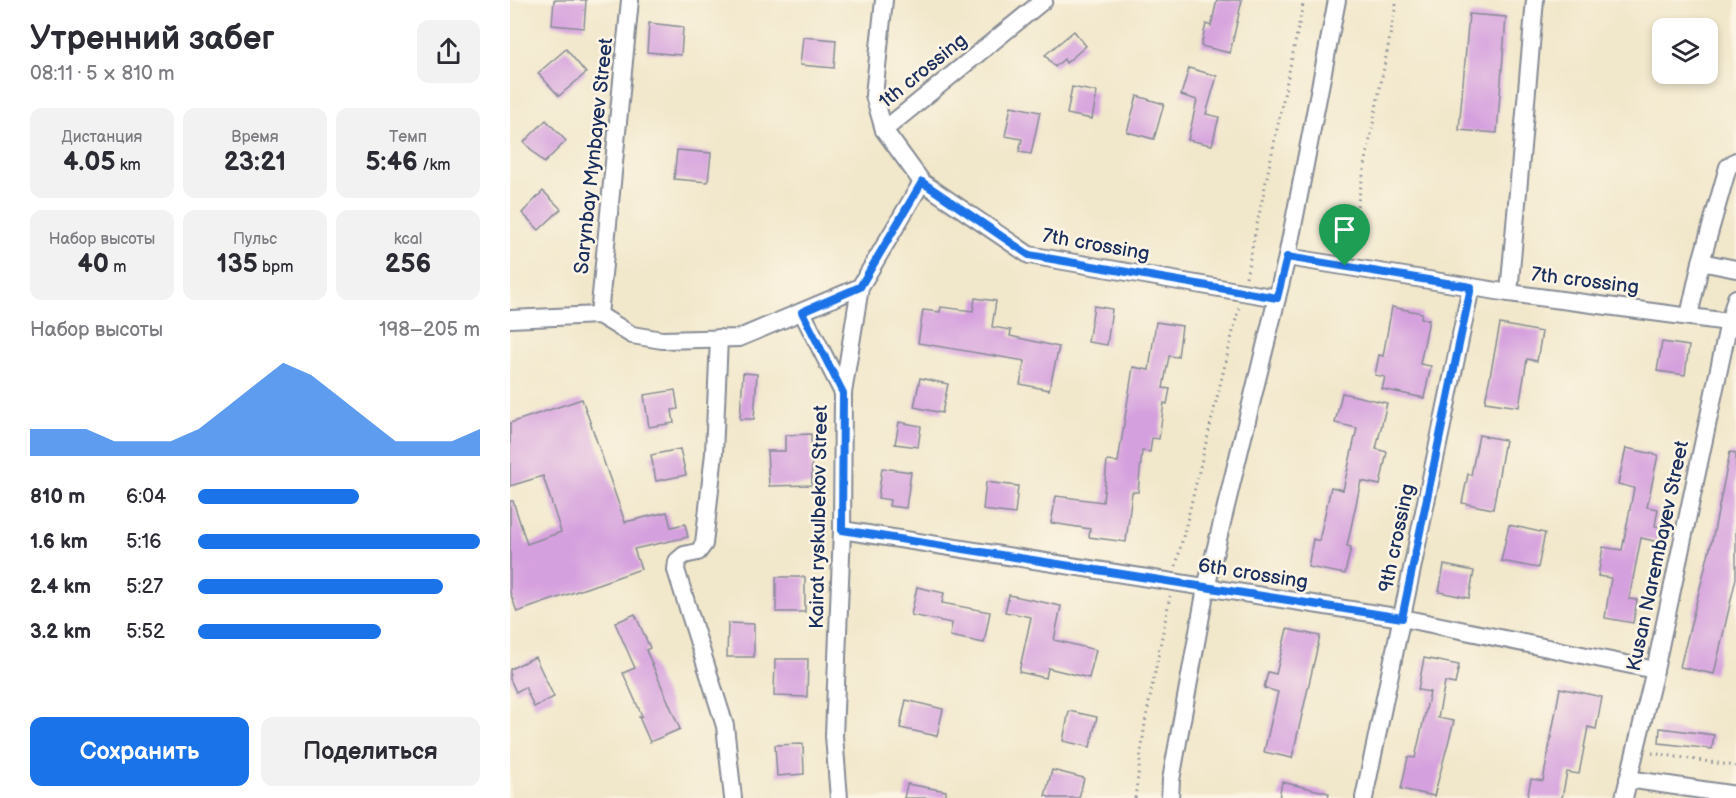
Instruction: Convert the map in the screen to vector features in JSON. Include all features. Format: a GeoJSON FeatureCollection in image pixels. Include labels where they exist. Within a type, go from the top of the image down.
{"type":"FeatureCollection","features":[{"type":"Feature","properties":{"kind":"street","name":"Sarynbay Mynbayev Street"},"geometry":{"type":"LineString","coordinates":[[599,315],[630,0]]}},
{"type":"Feature","properties":{"kind":"street","name":"7th crossing"},"geometry":{"type":"LineString","coordinates":[[884,0],[874,95],[884,130],[922,182],[1029,255],[1277,298]]}},
{"type":"Feature","properties":{"kind":"street","name":"1th crossing"},"geometry":{"type":"LineString","coordinates":[[884,130],[1044,0]]}},
{"type":"Feature","properties":{"kind":"street"},"geometry":{"type":"LineString","coordinates":[[1170,798],[1171,780],[1206,588],[1287,257],[1338,0]]}},
{"type":"Feature","properties":{"kind":"street"},"geometry":{"type":"LineString","coordinates":[[1509,293],[1535,0]]}},
{"type":"Feature","properties":{"kind":"street"},"geometry":{"type":"LineString","coordinates":[[1689,316],[1701,262],[1728,167],[1736,161]]}},
{"type":"Feature","properties":{"kind":"street","name":"Kairat ryskulbekov Street"},"geometry":{"type":"LineString","coordinates":[[839,798],[834,736],[842,530],[843,393],[860,287],[922,182]]}},
{"type":"Feature","properties":{"kind":"street","name":"7th crossing"},"geometry":{"type":"LineString","coordinates":[[1287,257],[1509,293],[1732,322]]}},
{"type":"Feature","properties":{"kind":"street"},"geometry":{"type":"LineString","coordinates":[[1701,262],[1736,269]]}},
{"type":"Feature","properties":{"kind":"street"},"geometry":{"type":"LineString","coordinates":[[510,319],[599,315],[632,335],[662,340],[739,338],[860,287]]}},
{"type":"Feature","properties":{"kind":"street","name":"9th crossing"},"geometry":{"type":"LineString","coordinates":[[1364,798],[1471,287]]}},
{"type":"Feature","properties":{"kind":"street","name":"Kusan Narembayev Street"},"geometry":{"type":"LineString","coordinates":[[1624,798],[1655,670],[1736,298]]}},
{"type":"Feature","properties":{"kind":"street"},"geometry":{"type":"LineString","coordinates":[[802,312],[843,393]]}},
{"type":"Feature","properties":{"kind":"street"},"geometry":{"type":"LineString","coordinates":[[719,338],[714,453],[704,544],[698,552],[684,555],[677,561],[676,570],[725,726],[733,798]]}},
{"type":"Feature","properties":{"kind":"street","name":"6th crossing"},"geometry":{"type":"LineString","coordinates":[[842,530],[1402,618],[1655,670]]}},
{"type":"Feature","properties":{"kind":"street"},"geometry":{"type":"LineString","coordinates":[[1628,779],[1736,795]]}},
{"type":"Feature","properties":{"kind":"path"},"geometry":{"type":"LineString","coordinates":[[1135,798],[1145,723],[1172,582],[1243,292],[1304,0]]}},
{"type":"Feature","properties":{"kind":"path"},"geometry":{"type":"LineString","coordinates":[[1345,266],[1397,0]]}},
{"type":"Feature","properties":{"kind":"path"},"geometry":{"type":"LineString","coordinates":[[1635,750],[1736,766]]}},
{"type":"Feature","properties":{"kind":"building"},"geometry":{"type":"Polygon","coordinates":[[[554,0],[586,0],[584,28],[552,25],[554,0]]]}},
{"type":"Feature","properties":{"kind":"building"},"geometry":{"type":"Polygon","coordinates":[[[1217,0],[1242,0],[1230,53],[1201,46],[1206,24],[1211,26],[1217,0]]]}},
{"type":"Feature","properties":{"kind":"building"},"geometry":{"type":"Polygon","coordinates":[[[1469,14],[1506,17],[1497,133],[1459,130],[1469,14]]]}},
{"type":"Feature","properties":{"kind":"building"},"geometry":{"type":"Polygon","coordinates":[[[649,23],[683,27],[681,55],[647,52],[649,23]]]}},
{"type":"Feature","properties":{"kind":"building"},"geometry":{"type":"Polygon","coordinates":[[[1074,31],[1086,46],[1066,63],[1064,59],[1055,67],[1045,55],[1074,31]]]}},
{"type":"Feature","properties":{"kind":"building"},"geometry":{"type":"Polygon","coordinates":[[[803,37],[836,40],[834,68],[800,65],[803,37]]]}},
{"type":"Feature","properties":{"kind":"building"},"geometry":{"type":"Polygon","coordinates":[[[566,49],[586,73],[559,96],[538,73],[566,49]]]}},
{"type":"Feature","properties":{"kind":"building"},"geometry":{"type":"Polygon","coordinates":[[[1189,68],[1217,76],[1206,114],[1219,117],[1212,145],[1188,140],[1197,100],[1181,95],[1189,68]]]}},
{"type":"Feature","properties":{"kind":"building"},"geometry":{"type":"Polygon","coordinates":[[[1072,87],[1097,92],[1092,119],[1067,114],[1072,87]]]}},
{"type":"Feature","properties":{"kind":"building"},"geometry":{"type":"Polygon","coordinates":[[[1137,96],[1164,104],[1154,139],[1127,132],[1137,96]]]}},
{"type":"Feature","properties":{"kind":"building"},"geometry":{"type":"Polygon","coordinates":[[[1011,106],[1040,112],[1031,154],[1019,152],[1022,139],[1005,136],[1011,106]]]}},
{"type":"Feature","properties":{"kind":"building"},"geometry":{"type":"Polygon","coordinates":[[[546,120],[566,141],[544,163],[524,142],[546,120]]]}},
{"type":"Feature","properties":{"kind":"building"},"geometry":{"type":"Polygon","coordinates":[[[677,150],[711,153],[708,182],[674,179],[677,150]]]}},
{"type":"Feature","properties":{"kind":"building"},"geometry":{"type":"Polygon","coordinates":[[[543,191],[561,209],[539,230],[522,213],[543,191]]]}},
{"type":"Feature","properties":{"kind":"building"},"geometry":{"type":"Polygon","coordinates":[[[975,298],[996,301],[992,327],[1011,330],[1010,336],[1059,347],[1049,390],[1020,384],[1025,361],[918,343],[923,310],[940,312],[941,307],[973,311],[975,298]]]}},
{"type":"Feature","properties":{"kind":"building"},"geometry":{"type":"Polygon","coordinates":[[[1094,306],[1112,309],[1107,345],[1088,342],[1094,306]]]}},
{"type":"Feature","properties":{"kind":"building"},"geometry":{"type":"Polygon","coordinates":[[[1392,307],[1422,313],[1421,318],[1429,320],[1420,364],[1431,366],[1424,398],[1382,389],[1385,377],[1375,375],[1379,355],[1383,356],[1392,307]]]}},
{"type":"Feature","properties":{"kind":"building"},"geometry":{"type":"Polygon","coordinates":[[[1156,322],[1182,326],[1178,357],[1169,356],[1163,388],[1170,389],[1167,404],[1164,403],[1159,439],[1152,438],[1150,452],[1142,451],[1138,492],[1132,492],[1126,542],[1089,537],[1090,529],[1051,523],[1056,496],[1103,502],[1107,461],[1118,462],[1133,367],[1149,370],[1156,322]]]}},
{"type":"Feature","properties":{"kind":"building"},"geometry":{"type":"Polygon","coordinates":[[[1500,324],[1542,332],[1537,361],[1527,359],[1519,407],[1485,402],[1500,324]]]}},
{"type":"Feature","properties":{"kind":"building"},"geometry":{"type":"Polygon","coordinates":[[[1662,342],[1689,346],[1685,375],[1657,371],[1662,342]]]}},
{"type":"Feature","properties":{"kind":"building"},"geometry":{"type":"Polygon","coordinates":[[[743,373],[757,374],[754,419],[740,419],[743,373]]]}},
{"type":"Feature","properties":{"kind":"building"},"geometry":{"type":"Polygon","coordinates":[[[920,378],[948,384],[942,413],[914,407],[920,378]]]}},
{"type":"Feature","properties":{"kind":"building"},"geometry":{"type":"Polygon","coordinates":[[[675,390],[678,409],[672,410],[674,423],[649,427],[644,395],[675,390]]]}},
{"type":"Feature","properties":{"kind":"building"},"geometry":{"type":"Polygon","coordinates":[[[1342,393],[1387,403],[1376,449],[1387,452],[1380,485],[1361,481],[1347,546],[1351,547],[1345,574],[1308,567],[1313,539],[1319,541],[1331,487],[1343,490],[1357,428],[1335,423],[1342,393]]]}},
{"type":"Feature","properties":{"kind":"building"},"geometry":{"type":"Polygon","coordinates":[[[582,399],[625,522],[667,512],[671,527],[685,524],[688,537],[634,549],[641,569],[517,612],[510,592],[510,501],[513,501],[527,544],[561,532],[543,476],[510,486],[510,423],[582,399]]]}},
{"type":"Feature","properties":{"kind":"building"},"geometry":{"type":"Polygon","coordinates":[[[899,422],[921,426],[918,447],[895,444],[899,422]]]}},
{"type":"Feature","properties":{"kind":"building"},"geometry":{"type":"Polygon","coordinates":[[[811,434],[812,485],[769,486],[767,451],[785,451],[785,435],[811,434]]]}},
{"type":"Feature","properties":{"kind":"building"},"geometry":{"type":"Polygon","coordinates":[[[1479,435],[1505,440],[1493,509],[1462,503],[1468,474],[1471,475],[1479,435]]]}},
{"type":"Feature","properties":{"kind":"building"},"geometry":{"type":"Polygon","coordinates":[[[1626,448],[1658,455],[1647,507],[1658,509],[1655,526],[1666,528],[1663,543],[1641,538],[1629,599],[1637,600],[1633,623],[1605,618],[1611,578],[1598,576],[1603,547],[1622,550],[1634,488],[1618,484],[1626,448]]]}},
{"type":"Feature","properties":{"kind":"building"},"geometry":{"type":"Polygon","coordinates":[[[680,449],[686,475],[656,481],[651,455],[680,449]]]}},
{"type":"Feature","properties":{"kind":"building"},"geometry":{"type":"Polygon","coordinates":[[[1730,452],[1736,453],[1736,578],[1714,674],[1680,667],[1713,536],[1730,452]]]}},
{"type":"Feature","properties":{"kind":"building"},"geometry":{"type":"Polygon","coordinates":[[[882,468],[911,472],[906,508],[889,506],[890,500],[878,498],[882,468]]]}},
{"type":"Feature","properties":{"kind":"building"},"geometry":{"type":"Polygon","coordinates":[[[986,482],[1018,486],[1015,514],[983,510],[986,482]]]}},
{"type":"Feature","properties":{"kind":"building"},"geometry":{"type":"Polygon","coordinates":[[[1509,525],[1545,533],[1538,568],[1501,561],[1509,525]]]}},
{"type":"Feature","properties":{"kind":"building"},"geometry":{"type":"Polygon","coordinates":[[[1444,565],[1474,571],[1469,598],[1439,592],[1444,565]]]}},
{"type":"Feature","properties":{"kind":"building"},"geometry":{"type":"Polygon","coordinates":[[[776,577],[805,577],[805,612],[776,612],[776,577]]]}},
{"type":"Feature","properties":{"kind":"building"},"geometry":{"type":"Polygon","coordinates":[[[917,587],[944,593],[942,603],[990,612],[984,643],[950,636],[952,623],[911,615],[917,587]]]}},
{"type":"Feature","properties":{"kind":"building"},"geometry":{"type":"Polygon","coordinates":[[[1009,595],[1061,606],[1054,640],[1096,650],[1089,678],[1048,668],[1046,678],[1019,672],[1031,617],[1005,612],[1009,595]]]}},
{"type":"Feature","properties":{"kind":"building"},"geometry":{"type":"Polygon","coordinates":[[[635,614],[650,648],[646,650],[680,729],[650,742],[639,717],[642,716],[623,673],[635,668],[615,623],[635,614]]]}},
{"type":"Feature","properties":{"kind":"building"},"geometry":{"type":"Polygon","coordinates":[[[728,623],[754,624],[754,657],[727,657],[728,623]]]}},
{"type":"Feature","properties":{"kind":"building"},"geometry":{"type":"Polygon","coordinates":[[[1287,629],[1320,636],[1292,758],[1264,752],[1278,692],[1264,688],[1268,672],[1276,674],[1287,629]]]}},
{"type":"Feature","properties":{"kind":"building"},"geometry":{"type":"Polygon","coordinates":[[[535,657],[554,697],[534,707],[525,687],[516,692],[510,679],[510,669],[535,657]]]}},
{"type":"Feature","properties":{"kind":"building"},"geometry":{"type":"Polygon","coordinates":[[[1424,658],[1459,665],[1455,684],[1445,682],[1438,718],[1454,721],[1434,796],[1401,789],[1408,757],[1415,758],[1430,692],[1418,690],[1424,658]]]}},
{"type":"Feature","properties":{"kind":"building"},"geometry":{"type":"Polygon","coordinates":[[[775,659],[808,659],[807,697],[774,696],[775,659]]]}},
{"type":"Feature","properties":{"kind":"building"},"geometry":{"type":"Polygon","coordinates":[[[1560,688],[1602,697],[1596,729],[1588,727],[1579,774],[1567,772],[1562,798],[1527,798],[1531,779],[1543,781],[1560,688]]]}},
{"type":"Feature","properties":{"kind":"building"},"geometry":{"type":"Polygon","coordinates":[[[906,700],[943,709],[937,736],[900,728],[906,700]]]}},
{"type":"Feature","properties":{"kind":"building"},"geometry":{"type":"Polygon","coordinates":[[[1069,711],[1097,717],[1090,747],[1063,741],[1069,711]]]}},
{"type":"Feature","properties":{"kind":"building"},"geometry":{"type":"Polygon","coordinates":[[[1660,728],[1714,735],[1712,749],[1659,743],[1660,728]]]}},
{"type":"Feature","properties":{"kind":"building"},"geometry":{"type":"Polygon","coordinates":[[[803,744],[804,774],[777,776],[775,745],[803,744]]]}},
{"type":"Feature","properties":{"kind":"building"},"geometry":{"type":"Polygon","coordinates":[[[1052,770],[1084,778],[1079,798],[1045,796],[1052,770]]]}},
{"type":"Feature","properties":{"kind":"building"},"geometry":{"type":"Polygon","coordinates":[[[1282,782],[1329,793],[1328,798],[1279,798],[1282,782]]]}},
{"type":"Feature","properties":{"kind":"building"},"geometry":{"type":"Polygon","coordinates":[[[907,784],[946,791],[946,798],[904,798],[907,784]]]}},
{"type":"Feature","properties":{"kind":"route"},"geometry":{"type":"LineString","coordinates":[[922,182],[1029,255],[1277,298],[1287,257],[1345,266],[1471,287],[1402,618],[842,530],[843,393],[802,312],[860,287],[922,182]]}}]}
